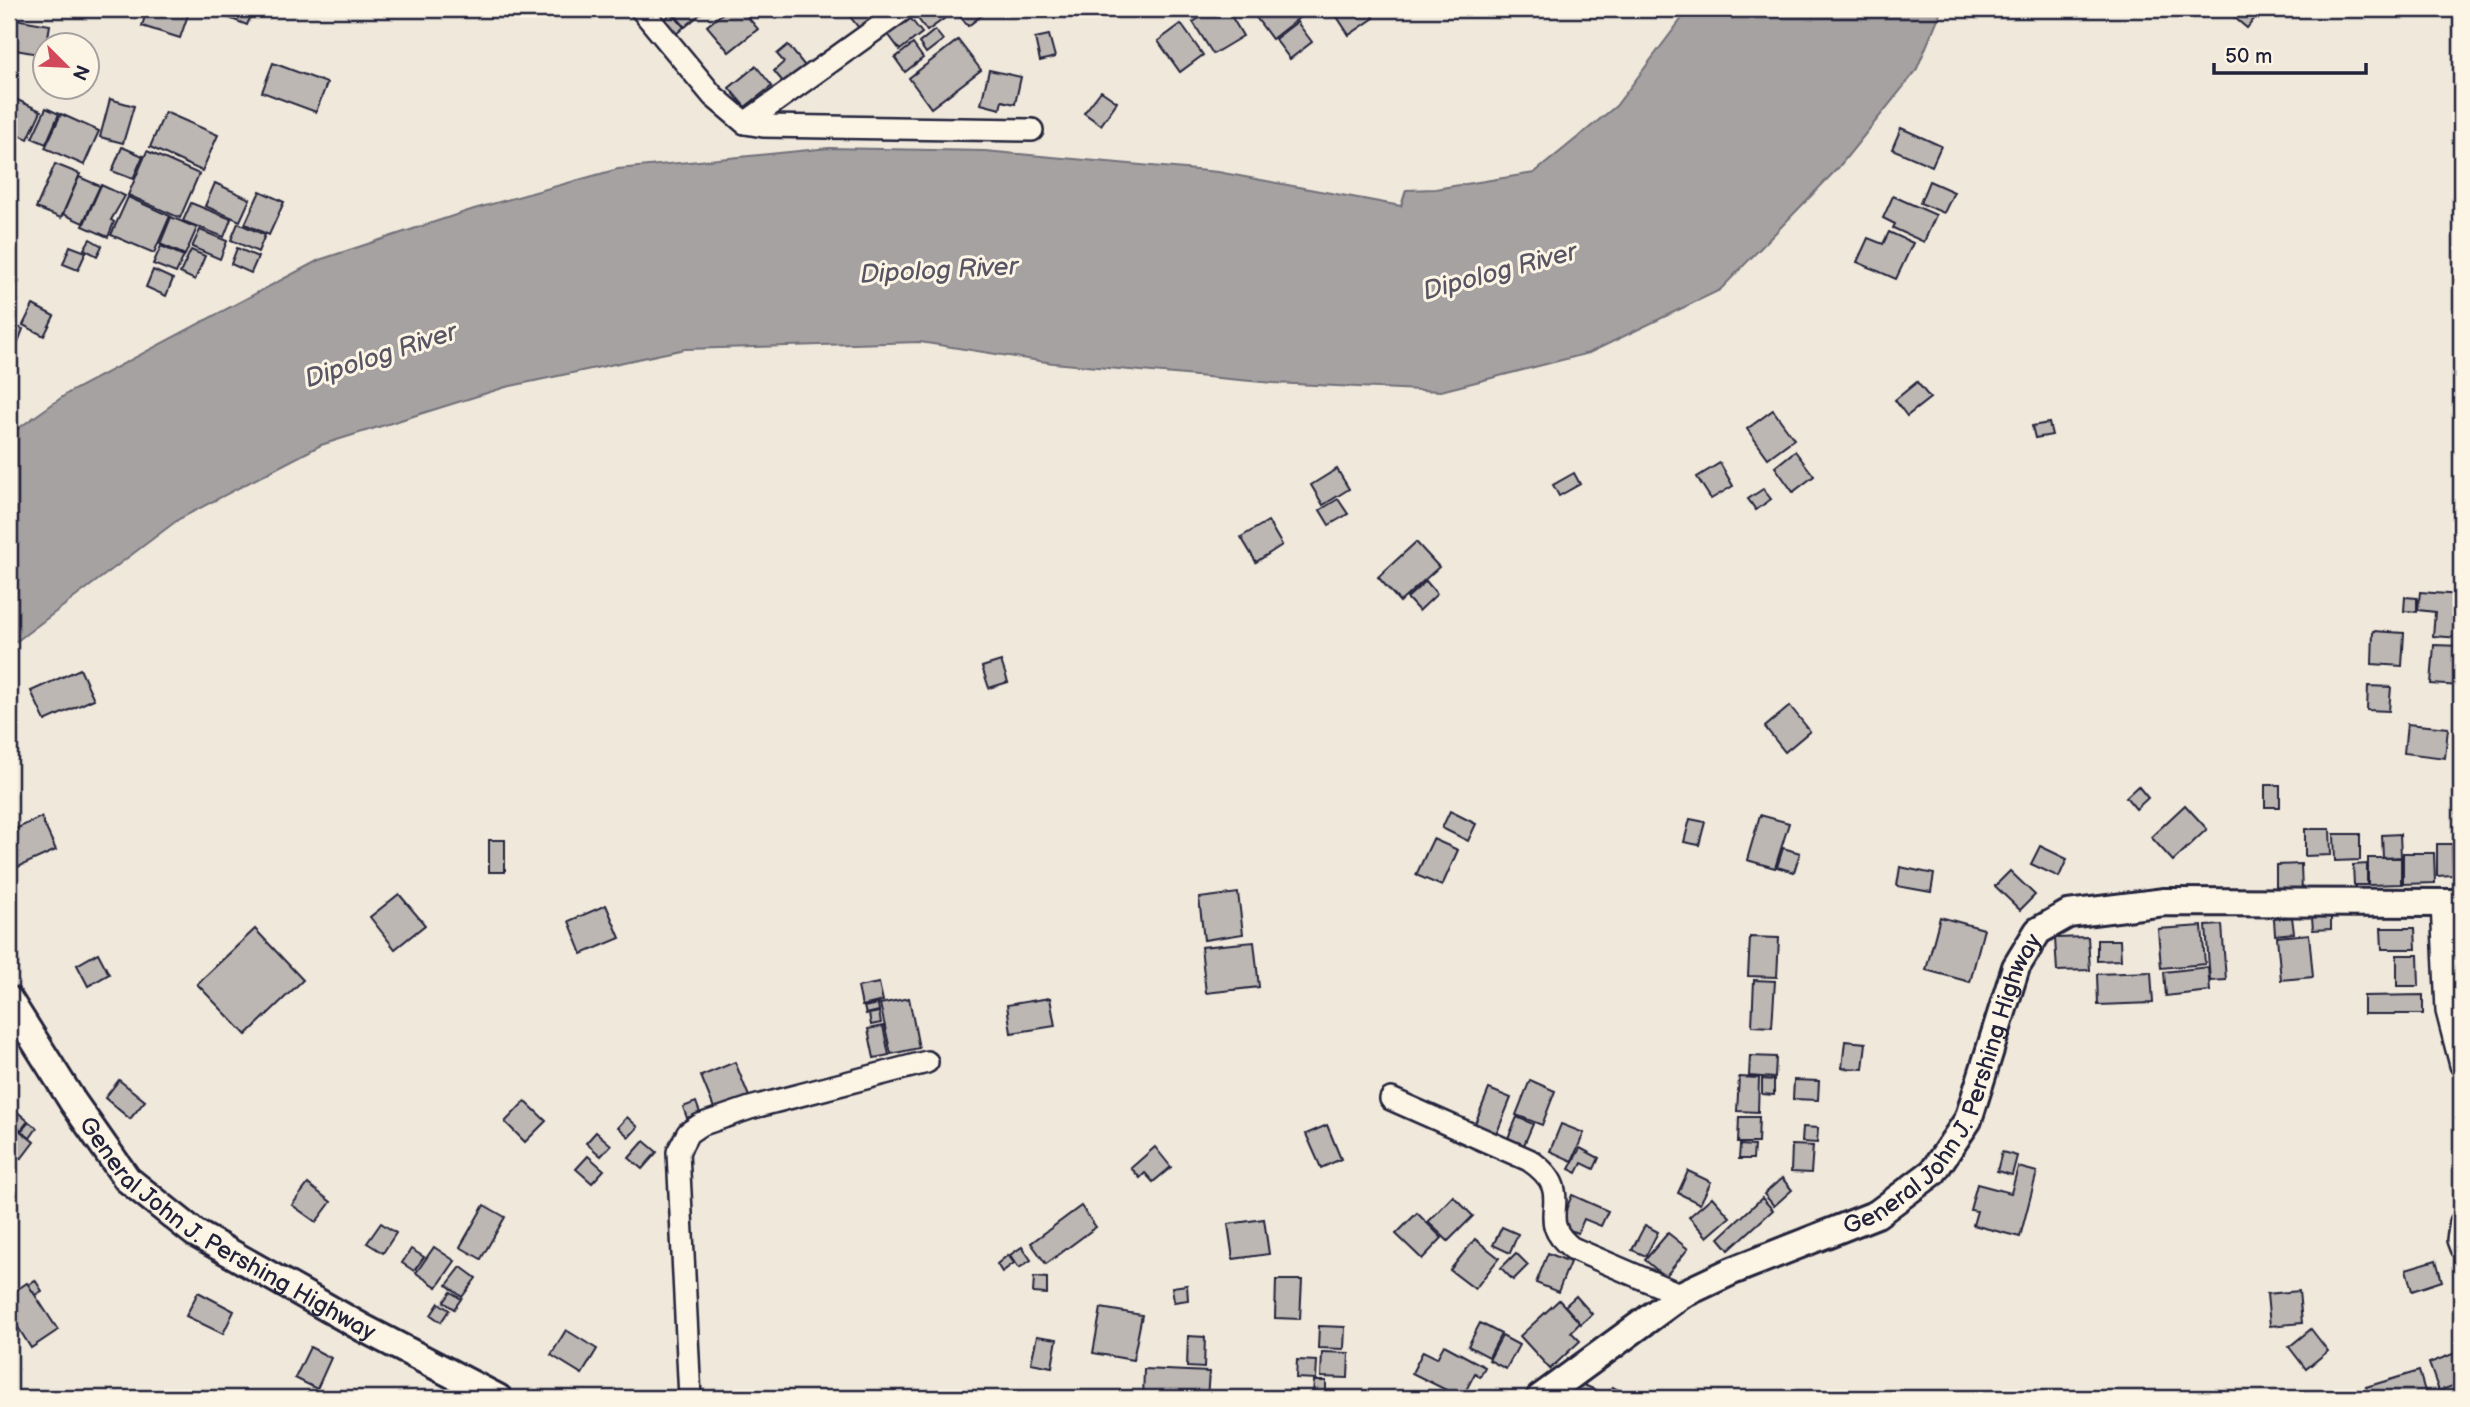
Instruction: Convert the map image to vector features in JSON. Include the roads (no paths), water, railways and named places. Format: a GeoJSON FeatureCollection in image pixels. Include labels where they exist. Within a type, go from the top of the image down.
{"type":"FeatureCollection","features":[{"type":"Feature","properties":{"kind":"main road","name":"General John J. Pershing Highway"},"geometry":{"type":"LineString","coordinates":[[1540,1398],[1681,1295],[1732,1271],[1877,1214],[1933,1172],[1968,1120],[2016,967],[2038,931],[2068,914],[2165,902],[2451,903]]}},
{"type":"Feature","properties":{"kind":"main road","name":"General John J. Pershing Highway"},"geometry":{"type":"LineString","coordinates":[[9,1000],[73,1102],[127,1179],[195,1233],[363,1328],[498,1398]]}},
{"type":"Feature","properties":{"kind":"street"},"geometry":{"type":"LineString","coordinates":[[642,9],[713,96],[746,123],[763,126],[1032,131]]}},
{"type":"Feature","properties":{"kind":"street"},"geometry":{"type":"LineString","coordinates":[[746,123],[904,9]]}},
{"type":"Feature","properties":{"kind":"street"},"geometry":{"type":"LineString","coordinates":[[2451,903],[2446,1011],[2461,1065]]}},
{"type":"Feature","properties":{"kind":"street"},"geometry":{"type":"LineString","coordinates":[[691,1398],[678,1152],[688,1133],[699,1125],[750,1108],[927,1062]]}},
{"type":"Feature","properties":{"kind":"street"},"geometry":{"type":"LineString","coordinates":[[1391,1099],[1529,1160],[1546,1172],[1555,1185],[1553,1225],[1558,1237],[1572,1248],[1681,1295]]}},
{"type":"Feature","properties":{"kind":"street"},"geometry":{"type":"LineString","coordinates":[[2461,1222],[2458,1240],[2461,1248]]}},
{"type":"Feature","properties":{"kind":"water","name":"Dipolog River"},"geometry":{"type":"Polygon","coordinates":[[[1689,9],[1942,9],[1916,71],[1838,168],[1720,290],[1589,353],[1441,391],[1273,383],[1053,363],[920,342],[685,349],[506,387],[321,445],[179,519],[9,647],[9,435],[68,393],[319,260],[474,209],[618,169],[829,148],[985,151],[1218,172],[1401,206],[1406,190],[1435,189],[1534,173],[1616,106],[1689,9]]]}}]}
